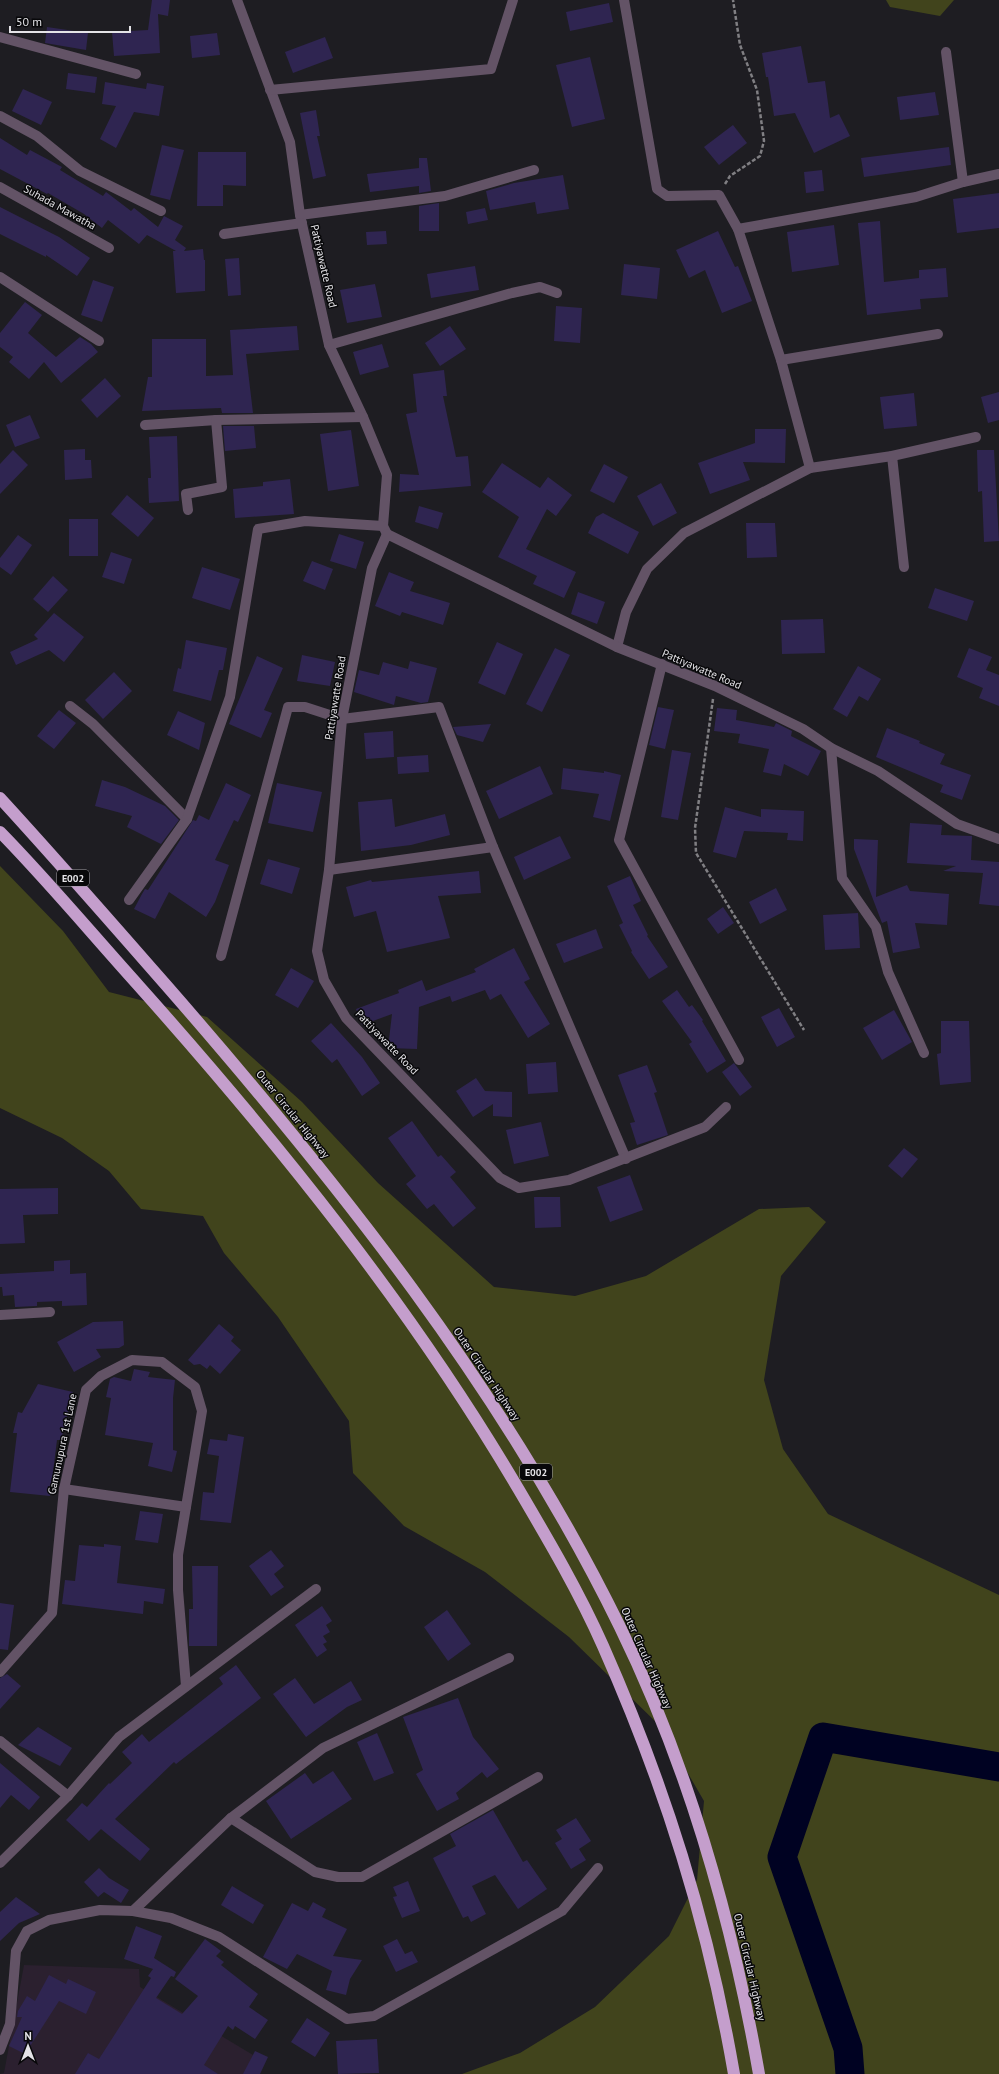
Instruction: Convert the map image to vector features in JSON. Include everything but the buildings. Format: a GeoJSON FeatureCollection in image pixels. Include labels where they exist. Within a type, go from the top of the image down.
{"type":"FeatureCollection","features":[{"type":"Feature","properties":{"kind":"highway","name":"Outer Circular Highway"},"geometry":{"type":"LineString","coordinates":[[0,798],[61,864],[286,1125],[381,1246],[435,1321],[526,1456],[576,1540],[622,1630],[668,1737],[690,1797],[712,1866],[730,1936],[749,2018],[759,2074]]}},
{"type":"Feature","properties":{"kind":"highway","name":"E002"},"geometry":{"type":"LineString","coordinates":[[0,832],[44,878],[202,1057],[268,1135],[362,1256],[466,1403],[555,1552],[602,1643],[667,1805],[688,1872],[710,1953],[734,2074]]}},
{"type":"Feature","properties":{"kind":"highway"},"geometry":{"type":"LineString","coordinates":[[0,839],[44,878]]}},
{"type":"Feature","properties":{"kind":"street","name":"Pattiyawatte Road"},"geometry":{"type":"LineString","coordinates":[[237,0],[290,142],[301,219],[329,345],[363,417],[387,475],[385,530],[372,568],[342,719],[329,870],[317,951],[324,980],[346,1018],[500,1178],[519,1188],[569,1180],[626,1159],[706,1127],[726,1107]]}},
{"type":"Feature","properties":{"kind":"street"},"geometry":{"type":"LineString","coordinates":[[270,90],[491,69],[513,0]]}},
{"type":"Feature","properties":{"kind":"street"},"geometry":{"type":"LineString","coordinates":[[624,0],[657,188],[667,196],[719,195],[738,229],[781,360],[810,468]]}},
{"type":"Feature","properties":{"kind":"street"},"geometry":{"type":"LineString","coordinates":[[0,37],[136,74]]}},
{"type":"Feature","properties":{"kind":"street"},"geometry":{"type":"LineString","coordinates":[[946,52],[963,182]]}},
{"type":"Feature","properties":{"kind":"street"},"geometry":{"type":"LineString","coordinates":[[0,116],[37,136],[80,171],[161,211]]}},
{"type":"Feature","properties":{"kind":"street"},"geometry":{"type":"LineString","coordinates":[[224,234],[301,219],[445,196],[534,170]]}},
{"type":"Feature","properties":{"kind":"street"},"geometry":{"type":"LineString","coordinates":[[738,229],[916,197],[963,182],[999,174]]}},
{"type":"Feature","properties":{"kind":"street","name":"Suhada Mawatha"},"geometry":{"type":"LineString","coordinates":[[0,187],[109,248]]}},
{"type":"Feature","properties":{"kind":"street"},"geometry":{"type":"LineString","coordinates":[[0,277],[99,341]]}},
{"type":"Feature","properties":{"kind":"street"},"geometry":{"type":"LineString","coordinates":[[329,345],[512,293],[540,287],[557,293]]}},
{"type":"Feature","properties":{"kind":"street"},"geometry":{"type":"LineString","coordinates":[[781,360],[938,334]]}},
{"type":"Feature","properties":{"kind":"street"},"geometry":{"type":"LineString","coordinates":[[145,425],[216,420],[363,417]]}},
{"type":"Feature","properties":{"kind":"street"},"geometry":{"type":"LineString","coordinates":[[188,510],[186,494],[222,487],[216,420]]}},
{"type":"Feature","properties":{"kind":"street"},"geometry":{"type":"LineString","coordinates":[[617,648],[626,612],[647,570],[684,533],[810,468],[892,456],[976,437]]}},
{"type":"Feature","properties":{"kind":"street"},"geometry":{"type":"LineString","coordinates":[[892,456],[904,567]]}},
{"type":"Feature","properties":{"kind":"street"},"geometry":{"type":"LineString","coordinates":[[129,900],[187,819],[230,697],[258,529],[305,522],[385,530]]}},
{"type":"Feature","properties":{"kind":"street","name":"Pattiyawatte Road"},"geometry":{"type":"LineString","coordinates":[[385,530],[617,648],[662,664],[715,686],[803,729],[831,748],[878,771],[957,824],[999,839]]}},
{"type":"Feature","properties":{"kind":"street"},"geometry":{"type":"LineString","coordinates":[[662,664],[619,840],[739,1060]]}},
{"type":"Feature","properties":{"kind":"street"},"geometry":{"type":"LineString","coordinates":[[70,706],[93,724],[187,819]]}},
{"type":"Feature","properties":{"kind":"street"},"geometry":{"type":"LineString","coordinates":[[221,956],[288,708],[305,707],[342,719],[438,708],[493,847],[626,1159]]}},
{"type":"Feature","properties":{"kind":"street"},"geometry":{"type":"LineString","coordinates":[[831,748],[842,878],[876,927],[888,972],[924,1053]]}},
{"type":"Feature","properties":{"kind":"street"},"geometry":{"type":"LineString","coordinates":[[329,870],[493,847]]}},
{"type":"Feature","properties":{"kind":"street"},"geometry":{"type":"LineString","coordinates":[[0,1315],[50,1312]]}},
{"type":"Feature","properties":{"kind":"street","name":"Gamunupura 1st Lane"},"geometry":{"type":"LineString","coordinates":[[0,1672],[52,1613],[64,1489],[86,1390],[101,1376],[132,1360],[162,1362],[195,1387],[202,1411],[178,1555],[178,1590],[186,1686]]}},
{"type":"Feature","properties":{"kind":"street"},"geometry":{"type":"LineString","coordinates":[[64,1489],[186,1506]]}},
{"type":"Feature","properties":{"kind":"street"},"geometry":{"type":"LineString","coordinates":[[0,1863],[68,1796],[119,1737],[316,1589]]}},
{"type":"Feature","properties":{"kind":"street"},"geometry":{"type":"LineString","coordinates":[[133,1911],[232,1818],[323,1748],[508,1658]]}},
{"type":"Feature","properties":{"kind":"street"},"geometry":{"type":"LineString","coordinates":[[0,1741],[68,1796]]}},
{"type":"Feature","properties":{"kind":"street"},"geometry":{"type":"LineString","coordinates":[[232,1818],[316,1872],[338,1877],[362,1877],[538,1777]]}},
{"type":"Feature","properties":{"kind":"street"},"geometry":{"type":"LineString","coordinates":[[0,2050],[10,2024],[16,1951],[27,1931],[48,1920],[100,1910],[133,1911],[171,1918],[219,1937],[347,2019],[374,2016],[562,1911],[598,1868]]}},
{"type":"Feature","properties":{"kind":"path"},"geometry":{"type":"LineString","coordinates":[[719,195],[730,176],[760,156],[764,141],[757,90],[740,45],[734,0]]}},
{"type":"Feature","properties":{"kind":"path"},"geometry":{"type":"LineString","coordinates":[[715,686],[695,828],[696,853],[804,1030]]}},
{"type":"Feature","properties":{"kind":"shaded area"},"geometry":{"type":"Polygon","coordinates":[[[24,1965],[139,1969],[140,1987],[253,2055],[246,2074],[0,2074],[4,2073],[24,1965]]]}},
{"type":"Feature","properties":{"kind":"green space"},"geometry":{"type":"Polygon","coordinates":[[[886,0],[954,0],[940,16],[890,7],[886,0]]]}},
{"type":"Feature","properties":{"kind":"green space"},"geometry":{"type":"Polygon","coordinates":[[[0,866],[63,931],[109,992],[207,1017],[302,1102],[378,1183],[494,1287],[575,1296],[646,1276],[759,1209],[809,1207],[826,1222],[781,1276],[764,1380],[783,1449],[828,1514],[999,1595],[999,2074],[462,2074],[520,2053],[595,2007],[669,1936],[697,1880],[704,1801],[661,1727],[569,1637],[485,1572],[404,1526],[353,1473],[349,1421],[278,1317],[224,1253],[203,1216],[141,1209],[109,1171],[62,1138],[0,1108],[0,866]]]}},
{"type":"Feature","properties":{"kind":"waterway"},"geometry":{"type":"LineString","coordinates":[[850,2074],[848,2048],[782,1857],[823,1737],[999,1767]]}}]}
